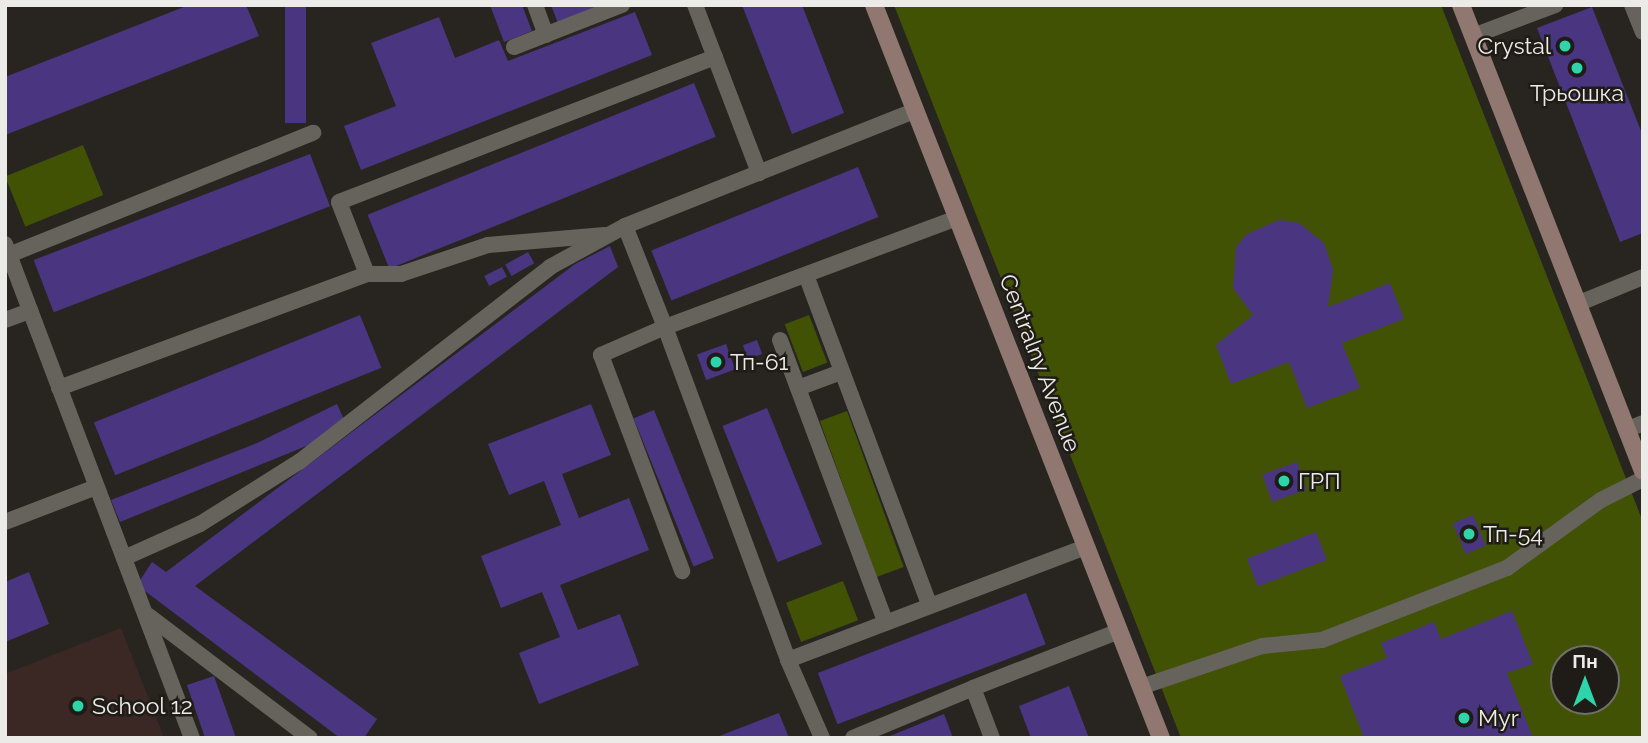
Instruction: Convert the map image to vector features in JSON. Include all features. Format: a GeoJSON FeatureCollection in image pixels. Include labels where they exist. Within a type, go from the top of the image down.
{"type":"FeatureCollection","features":[{"type":"Feature","properties":{"kind":"street","name":"Centralny Avenue"},"geometry":{"type":"LineString","coordinates":[[874,5],[1161,738]]}},
{"type":"Feature","properties":{"kind":"street"},"geometry":{"type":"LineString","coordinates":[[1461,5],[1577,303],[1635,426],[1643,471]]}},
{"type":"Feature","properties":{"kind":"lane"},"geometry":{"type":"LineString","coordinates":[[535,5],[546,35]]}},
{"type":"Feature","properties":{"kind":"lane"},"geometry":{"type":"LineString","coordinates":[[514,47],[622,5]]}},
{"type":"Feature","properties":{"kind":"lane"},"geometry":{"type":"LineString","coordinates":[[695,5],[759,173]]}},
{"type":"Feature","properties":{"kind":"lane"},"geometry":{"type":"LineString","coordinates":[[1473,36],[1555,5]]}},
{"type":"Feature","properties":{"kind":"lane"},"geometry":{"type":"LineString","coordinates":[[1632,5],[1643,32]]}},
{"type":"Feature","properties":{"kind":"lane"},"geometry":{"type":"LineString","coordinates":[[367,274],[339,202],[715,57]]}},
{"type":"Feature","properties":{"kind":"lane"},"geometry":{"type":"LineString","coordinates":[[124,558],[200,524],[299,462],[518,287],[609,235],[625,226],[915,110]]}},
{"type":"Feature","properties":{"kind":"lane"},"geometry":{"type":"LineString","coordinates":[[192,738],[7,249],[313,133]]}},
{"type":"Feature","properties":{"kind":"lane"},"geometry":{"type":"LineString","coordinates":[[682,571],[601,355],[665,327],[957,218]]}},
{"type":"Feature","properties":{"kind":"lane"},"geometry":{"type":"LineString","coordinates":[[625,226],[788,660],[822,738]]}},
{"type":"Feature","properties":{"kind":"lane"},"geometry":{"type":"LineString","coordinates":[[59,388],[367,274],[401,274],[488,246],[609,235]]}},
{"type":"Feature","properties":{"kind":"lane"},"geometry":{"type":"LineString","coordinates":[[806,275],[930,606]]}},
{"type":"Feature","properties":{"kind":"lane"},"geometry":{"type":"LineString","coordinates":[[1577,303],[1643,277]]}},
{"type":"Feature","properties":{"kind":"lane"},"geometry":{"type":"LineString","coordinates":[[5,320],[30,311]]}},
{"type":"Feature","properties":{"kind":"lane"},"geometry":{"type":"LineString","coordinates":[[780,340],[886,623]]}},
{"type":"Feature","properties":{"kind":"lane"},"geometry":{"type":"LineString","coordinates":[[798,388],[841,372]]}},
{"type":"Feature","properties":{"kind":"lane"},"geometry":{"type":"LineString","coordinates":[[1141,687],[1262,646],[1322,640],[1507,568],[1601,500],[1643,479]]}},
{"type":"Feature","properties":{"kind":"lane"},"geometry":{"type":"LineString","coordinates":[[5,522],[96,487]]}},
{"type":"Feature","properties":{"kind":"lane"},"geometry":{"type":"LineString","coordinates":[[788,660],[1086,547]]}},
{"type":"Feature","properties":{"kind":"lane"},"geometry":{"type":"LineString","coordinates":[[147,614],[310,738]]}},
{"type":"Feature","properties":{"kind":"lane"},"geometry":{"type":"LineString","coordinates":[[853,738],[1119,631]]}},
{"type":"Feature","properties":{"kind":"lane"},"geometry":{"type":"LineString","coordinates":[[973,688],[992,738]]}},
{"type":"Feature","properties":{"kind":"shaded area","name":"School 12"},"geometry":{"type":"Polygon","coordinates":[[[121,628],[164,738],[5,738],[5,674],[121,628]]]}},
{"type":"Feature","properties":{"kind":"green space"},"geometry":{"type":"Polygon","coordinates":[[[894,5],[1441,5],[1643,522],[1643,738],[1181,738],[894,5]]]}},
{"type":"Feature","properties":{"kind":"green space"},"geometry":{"type":"Polygon","coordinates":[[[83,145],[103,195],[25,227],[5,176],[83,145]]]}},
{"type":"Feature","properties":{"kind":"green space"},"geometry":{"type":"Polygon","coordinates":[[[809,315],[827,363],[803,372],[785,324],[809,315]]]}},
{"type":"Feature","properties":{"kind":"green space"},"geometry":{"type":"Polygon","coordinates":[[[847,411],[904,567],[877,577],[820,421],[847,411]]]}},
{"type":"Feature","properties":{"kind":"green space"},"geometry":{"type":"Polygon","coordinates":[[[843,581],[858,620],[801,642],[786,603],[843,581]]]}},
{"type":"Feature","properties":{"kind":"building"},"geometry":{"type":"Polygon","coordinates":[[[189,5],[246,5],[259,36],[5,135],[5,77],[189,5]]]}},
{"type":"Feature","properties":{"kind":"building"},"geometry":{"type":"Polygon","coordinates":[[[285,5],[306,5],[306,123],[285,123],[285,5]]]}},
{"type":"Feature","properties":{"kind":"building"},"geometry":{"type":"Polygon","coordinates":[[[490,5],[522,5],[532,31],[504,42],[490,5]]]}},
{"type":"Feature","properties":{"kind":"building"},"geometry":{"type":"Polygon","coordinates":[[[551,5],[610,5],[559,26],[551,5]]]}},
{"type":"Feature","properties":{"kind":"building"},"geometry":{"type":"Polygon","coordinates":[[[742,5],[802,5],[844,113],[792,134],[742,5]]]}},
{"type":"Feature","properties":{"kind":"building"},"geometry":{"type":"Polygon","coordinates":[[[1592,7],[1643,136],[1643,233],[1620,242],[1537,28],[1592,7]]]}},
{"type":"Feature","properties":{"kind":"building"},"geometry":{"type":"Polygon","coordinates":[[[635,12],[652,55],[361,170],[344,126],[396,106],[371,43],[439,17],[455,58],[499,40],[508,61],[635,12]]]}},
{"type":"Feature","properties":{"kind":"building"},"geometry":{"type":"Polygon","coordinates":[[[694,83],[716,137],[389,269],[368,215],[694,83]]]}},
{"type":"Feature","properties":{"kind":"building"},"geometry":{"type":"Polygon","coordinates":[[[310,154],[330,206],[54,312],[34,260],[310,154]]]}},
{"type":"Feature","properties":{"kind":"building"},"geometry":{"type":"Polygon","coordinates":[[[858,167],[878,217],[671,301],[651,251],[858,167]]]}},
{"type":"Feature","properties":{"kind":"building"},"geometry":{"type":"Polygon","coordinates":[[[1279,220],[1299,223],[1324,243],[1333,270],[1328,307],[1390,283],[1404,319],[1342,343],[1360,388],[1307,408],[1289,362],[1231,384],[1216,345],[1253,315],[1233,288],[1236,247],[1247,234],[1279,220]]]}},
{"type":"Feature","properties":{"kind":"building"},"geometry":{"type":"Polygon","coordinates":[[[610,246],[618,267],[195,586],[377,719],[364,738],[340,738],[137,585],[152,562],[166,572],[575,264],[610,246]]]}},
{"type":"Feature","properties":{"kind":"building"},"geometry":{"type":"Polygon","coordinates":[[[528,252],[534,263],[512,276],[505,265],[528,252]]]}},
{"type":"Feature","properties":{"kind":"building"},"geometry":{"type":"Polygon","coordinates":[[[502,267],[507,277],[489,286],[484,276],[502,267]]]}},
{"type":"Feature","properties":{"kind":"building"},"geometry":{"type":"Polygon","coordinates":[[[360,315],[381,368],[115,475],[94,423],[360,315]]]}},
{"type":"Feature","properties":{"kind":"building"},"geometry":{"type":"Polygon","coordinates":[[[757,340],[762,354],[748,359],[743,345],[757,340]]]}},
{"type":"Feature","properties":{"kind":"building","name":"Тп-61"},"geometry":{"type":"Polygon","coordinates":[[[726,344],[735,369],[706,380],[697,355],[726,344]]]}},
{"type":"Feature","properties":{"kind":"building"},"geometry":{"type":"Polygon","coordinates":[[[337,404],[345,422],[321,440],[120,522],[111,500],[257,443],[337,404]]]}},
{"type":"Feature","properties":{"kind":"building"},"geometry":{"type":"Polygon","coordinates":[[[591,404],[611,455],[562,474],[579,518],[629,498],[649,550],[560,585],[578,630],[620,614],[639,665],[539,704],[519,653],[560,637],[542,592],[501,608],[481,556],[561,525],[544,481],[509,495],[488,444],[591,404]]]}},
{"type":"Feature","properties":{"kind":"building"},"geometry":{"type":"Polygon","coordinates":[[[767,408],[822,544],[778,562],[722,426],[767,408]]]}},
{"type":"Feature","properties":{"kind":"building"},"geometry":{"type":"Polygon","coordinates":[[[654,410],[714,558],[694,567],[634,418],[654,410]]]}},
{"type":"Feature","properties":{"kind":"building","name":"ГРП"},"geometry":{"type":"Polygon","coordinates":[[[1297,462],[1307,489],[1272,502],[1262,475],[1297,462]]]}},
{"type":"Feature","properties":{"kind":"building","name":"Тп-54"},"geometry":{"type":"Polygon","coordinates":[[[1473,515],[1486,545],[1466,554],[1453,524],[1473,515]]]}},
{"type":"Feature","properties":{"kind":"building"},"geometry":{"type":"Polygon","coordinates":[[[1316,532],[1327,560],[1258,587],[1247,559],[1316,532]]]}},
{"type":"Feature","properties":{"kind":"building"},"geometry":{"type":"Polygon","coordinates":[[[29,572],[49,624],[5,642],[5,582],[29,572]]]}},
{"type":"Feature","properties":{"kind":"building"},"geometry":{"type":"Polygon","coordinates":[[[1026,593],[1046,644],[838,724],[818,673],[1026,593]]]}},
{"type":"Feature","properties":{"kind":"building"},"geometry":{"type":"Polygon","coordinates":[[[1512,611],[1533,664],[1507,673],[1533,738],[1364,738],[1340,676],[1387,658],[1381,643],[1434,622],[1441,639],[1512,611]]]}},
{"type":"Feature","properties":{"kind":"building"},"geometry":{"type":"Polygon","coordinates":[[[214,676],[236,738],[205,738],[187,685],[214,676]]]}},
{"type":"Feature","properties":{"kind":"building"},"geometry":{"type":"Polygon","coordinates":[[[1069,686],[1089,738],[1031,738],[1019,706],[1069,686]]]}},
{"type":"Feature","properties":{"kind":"building"},"geometry":{"type":"Polygon","coordinates":[[[779,713],[789,738],[714,738],[779,713]]]}},
{"type":"Feature","properties":{"kind":"building"},"geometry":{"type":"Polygon","coordinates":[[[944,714],[953,738],[885,738],[944,714]]]}},
{"type":"Feature","properties":{"kind":"place","name":"Crystal"},"geometry":{"type":"Point","coordinates":[1565,46]}},
{"type":"Feature","properties":{"kind":"place","name":"Трьошка"},"geometry":{"type":"Point","coordinates":[1577,68]}},
{"type":"Feature","properties":{"kind":"place","name":"Тп-61"},"geometry":{"type":"Point","coordinates":[716,362]}},
{"type":"Feature","properties":{"kind":"place","name":"ГРП"},"geometry":{"type":"Point","coordinates":[1284,481]}},
{"type":"Feature","properties":{"kind":"place","name":"Тп-54"},"geometry":{"type":"Point","coordinates":[1469,534]}},
{"type":"Feature","properties":{"kind":"place","name":"School 12"},"geometry":{"type":"Point","coordinates":[78,706]}},
{"type":"Feature","properties":{"kind":"place","name":"Myr"},"geometry":{"type":"Point","coordinates":[1464,718]}}]}
